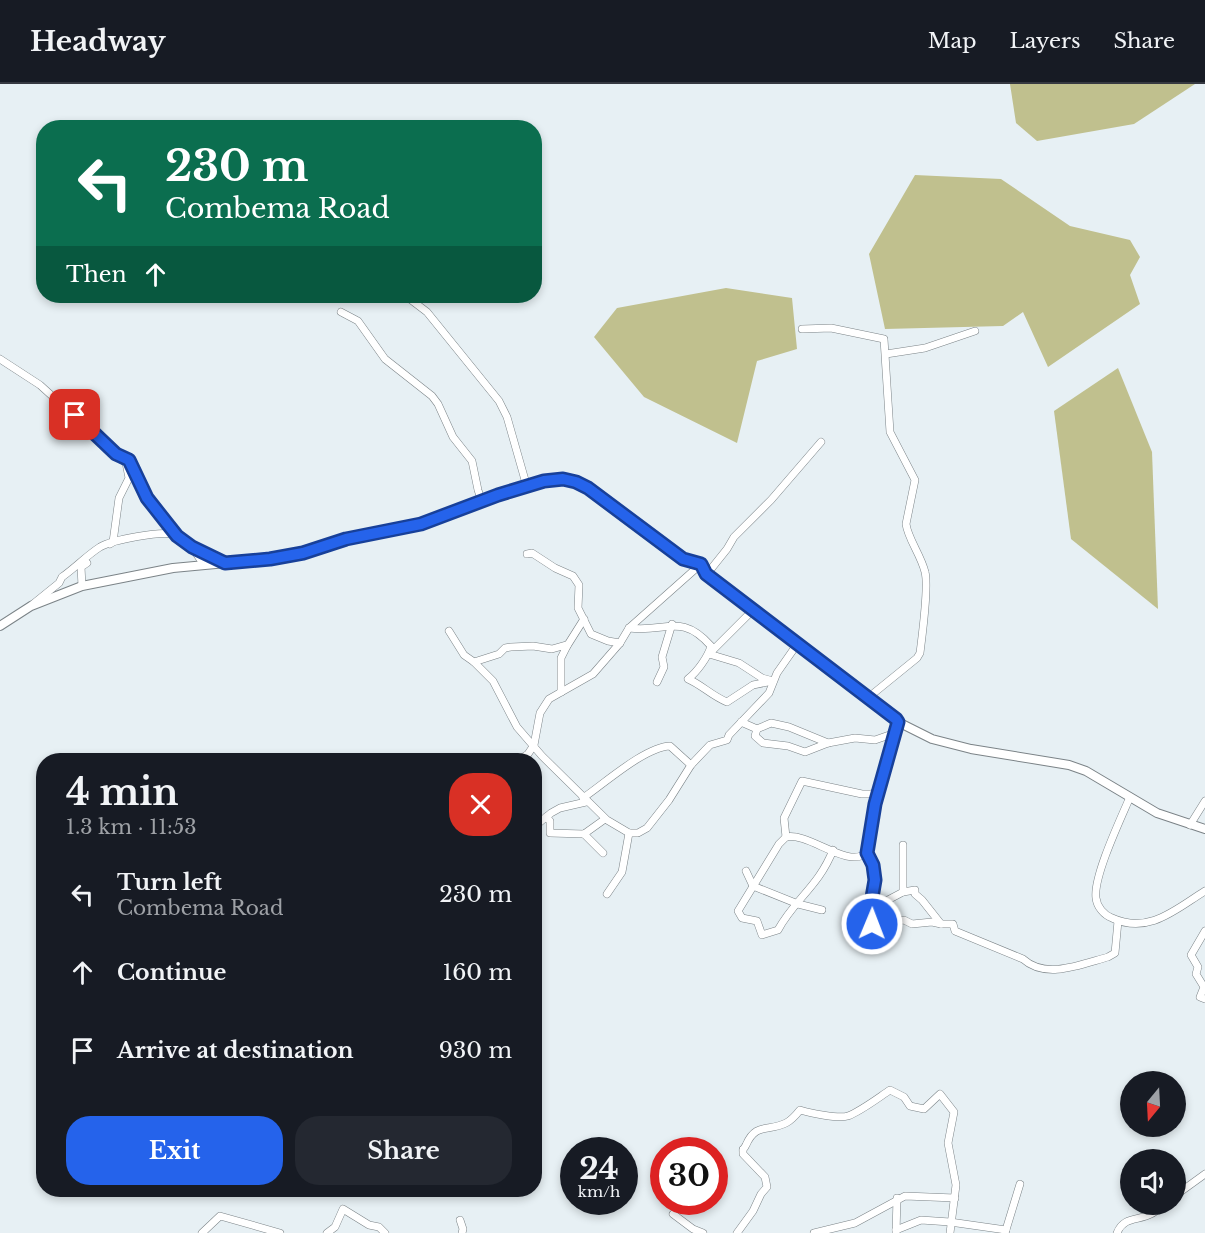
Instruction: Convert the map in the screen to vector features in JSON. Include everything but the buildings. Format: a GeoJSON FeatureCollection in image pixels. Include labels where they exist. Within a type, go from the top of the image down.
{"type":"FeatureCollection","features":[{"type":"Feature","properties":{"kind":"street"},"geometry":{"type":"LineString","coordinates":[[415,303],[427,312],[499,400],[507,417],[527,487]]}},
{"type":"Feature","properties":{"kind":"street"},"geometry":{"type":"LineString","coordinates":[[341,312],[358,321],[385,359],[432,396],[453,437],[472,461],[477,490],[482,501]]}},
{"type":"Feature","properties":{"kind":"street"},"geometry":{"type":"LineString","coordinates":[[802,329],[831,328],[880,337],[885,342],[890,432],[915,480],[906,524],[925,570],[926,588],[920,653],[917,658],[869,697]]}},
{"type":"Feature","properties":{"kind":"street"},"geometry":{"type":"LineString","coordinates":[[886,354],[925,348],[975,331]]}},
{"type":"Feature","properties":{"kind":"street"},"geometry":{"type":"LineString","coordinates":[[0,359],[40,384],[126,463],[129,477],[119,498],[113,542],[81,567],[82,586]]}},
{"type":"Feature","properties":{"kind":"street"},"geometry":{"type":"LineString","coordinates":[[706,574],[734,537],[771,500],[821,442]]}},
{"type":"Feature","properties":{"kind":"street"},"geometry":{"type":"LineString","coordinates":[[116,454],[129,460],[147,498],[177,536]]}},
{"type":"Feature","properties":{"kind":"street"},"geometry":{"type":"LineString","coordinates":[[31,606],[82,586],[173,568],[270,559],[421,524],[482,501],[555,479],[576,482],[588,488],[683,559],[701,564],[706,574],[869,697],[898,722],[933,739],[971,749],[1069,765],[1086,771],[1157,813],[1205,829]]}},
{"type":"Feature","properties":{"kind":"street"},"geometry":{"type":"LineString","coordinates":[[0,626],[31,606],[59,583],[62,577],[101,546],[113,542],[172,533],[192,547],[225,563]]}},
{"type":"Feature","properties":{"kind":"street"},"geometry":{"type":"LineString","coordinates":[[192,547],[204,565]]}},
{"type":"Feature","properties":{"kind":"street"},"geometry":{"type":"LineString","coordinates":[[527,554],[531,553],[573,576],[579,585],[578,608],[591,634],[620,643]]}},
{"type":"Feature","properties":{"kind":"street"},"geometry":{"type":"LineString","coordinates":[[529,753],[534,745],[543,705],[549,699],[593,674],[620,643],[629,628],[701,564]]}},
{"type":"Feature","properties":{"kind":"street"},"geometry":{"type":"LineString","coordinates":[[754,609],[709,654],[688,679],[727,702],[753,685],[773,681]]}},
{"type":"Feature","properties":{"kind":"street"},"geometry":{"type":"LineString","coordinates":[[561,692],[561,658],[585,620]]}},
{"type":"Feature","properties":{"kind":"street"},"geometry":{"type":"LineString","coordinates":[[629,628],[651,629],[672,624],[693,629],[711,646],[709,654]]}},
{"type":"Feature","properties":{"kind":"street"},"geometry":{"type":"LineString","coordinates":[[657,682],[664,667],[662,657],[672,624]]}},
{"type":"Feature","properties":{"kind":"street"},"geometry":{"type":"LineString","coordinates":[[449,631],[464,655],[493,681],[517,727],[540,753]]}},
{"type":"Feature","properties":{"kind":"street"},"geometry":{"type":"LineString","coordinates":[[542,756],[605,819],[629,833],[638,833],[647,828],[665,805],[691,765],[710,745],[727,740],[729,735],[769,693],[773,681],[798,643]]}},
{"type":"Feature","properties":{"kind":"street"},"geometry":{"type":"LineString","coordinates":[[474,663],[499,654],[505,648],[533,646],[552,649],[567,646]]}},
{"type":"Feature","properties":{"kind":"street"},"geometry":{"type":"LineString","coordinates":[[709,654],[739,663],[762,678],[773,681]]}},
{"type":"Feature","properties":{"kind":"street"},"geometry":{"type":"LineString","coordinates":[[741,722],[757,729],[771,723],[789,727],[828,743]]}},
{"type":"Feature","properties":{"kind":"street"},"geometry":{"type":"LineString","coordinates":[[898,722],[879,789],[867,853],[873,865],[875,880],[869,915],[872,924],[881,925],[889,921],[904,920],[912,924],[926,922],[953,924],[955,931],[1023,959],[1029,965],[1057,970],[1115,954],[1118,921]]}},
{"type":"Feature","properties":{"kind":"street"},"geometry":{"type":"LineString","coordinates":[[757,729],[755,736],[763,743],[805,752],[828,743],[855,738],[875,740],[895,733]]}},
{"type":"Feature","properties":{"kind":"street"},"geometry":{"type":"LineString","coordinates":[[542,820],[560,808],[585,800],[648,753],[662,747],[670,746],[691,765]]}},
{"type":"Feature","properties":{"kind":"street"},"geometry":{"type":"LineString","coordinates":[[786,837],[784,818],[802,780],[862,794],[872,794],[879,789]]}},
{"type":"Feature","properties":{"kind":"street"},"geometry":{"type":"LineString","coordinates":[[1130,797],[1107,851],[1096,887],[1096,898],[1100,908],[1107,916],[1118,921],[1134,923],[1157,920],[1175,912],[1205,891]]}},
{"type":"Feature","properties":{"kind":"street"},"geometry":{"type":"LineString","coordinates":[[1190,825],[1205,801]]}},
{"type":"Feature","properties":{"kind":"street"},"geometry":{"type":"LineString","coordinates":[[546,817],[550,821],[550,833],[584,834],[605,819]]}},
{"type":"Feature","properties":{"kind":"street"},"geometry":{"type":"LineString","coordinates":[[607,894],[622,872],[629,833]]}},
{"type":"Feature","properties":{"kind":"street"},"geometry":{"type":"LineString","coordinates":[[584,834],[603,853]]}},
{"type":"Feature","properties":{"kind":"street"},"geometry":{"type":"LineString","coordinates":[[833,850],[819,878],[786,915],[778,930],[762,935],[757,921],[742,918],[738,911],[779,844],[786,837],[797,837],[833,850],[851,857],[863,856],[867,853]]}},
{"type":"Feature","properties":{"kind":"street"},"geometry":{"type":"LineString","coordinates":[[903,845],[903,891]]}},
{"type":"Feature","properties":{"kind":"street"},"geometry":{"type":"LineString","coordinates":[[746,871],[753,886],[798,904],[822,910]]}},
{"type":"Feature","properties":{"kind":"street"},"geometry":{"type":"LineString","coordinates":[[872,904],[879,900],[886,901],[903,891],[915,890],[915,894],[941,924]]}},
{"type":"Feature","properties":{"kind":"street"},"geometry":{"type":"LineString","coordinates":[[1205,931],[1191,955],[1198,967],[1196,974],[1204,987],[1200,997],[1205,999]]}},
{"type":"Feature","properties":{"kind":"street"},"geometry":{"type":"LineString","coordinates":[[737,1233],[767,1187],[765,1177],[743,1154],[747,1140],[759,1129],[784,1124],[800,1110],[822,1116],[830,1114],[846,1116],[890,1090],[904,1097],[910,1106],[924,1109],[940,1094],[954,1112],[948,1143],[956,1185],[950,1233]]}},
{"type":"Feature","properties":{"kind":"street"},"geometry":{"type":"LineString","coordinates":[[1186,1188],[1205,1174]]}},
{"type":"Feature","properties":{"kind":"street"},"geometry":{"type":"LineString","coordinates":[[897,1198],[896,1231],[921,1220],[950,1222],[1005,1232],[1020,1184]]}},
{"type":"Feature","properties":{"kind":"street"},"geometry":{"type":"LineString","coordinates":[[814,1233],[855,1223],[897,1198],[905,1196],[955,1198]]}},
{"type":"Feature","properties":{"kind":"street"},"geometry":{"type":"LineString","coordinates":[[327,1233],[334,1227],[343,1209],[385,1233]]}},
{"type":"Feature","properties":{"kind":"street"},"geometry":{"type":"LineString","coordinates":[[674,1215],[693,1229],[703,1233]]}},
{"type":"Feature","properties":{"kind":"street"},"geometry":{"type":"LineString","coordinates":[[1118,1233],[1120,1227],[1128,1219],[1146,1215]]}},
{"type":"Feature","properties":{"kind":"street"},"geometry":{"type":"LineString","coordinates":[[202,1233],[220,1216],[280,1233]]}},
{"type":"Feature","properties":{"kind":"street"},"geometry":{"type":"LineString","coordinates":[[460,1220],[462,1233]]}},
{"type":"Feature","properties":{"kind":"green space"},"geometry":{"type":"Polygon","coordinates":[[[1010,84],[1195,84],[1134,124],[1037,141],[1016,123],[1010,84]]]}},
{"type":"Feature","properties":{"kind":"green space"},"geometry":{"type":"Polygon","coordinates":[[[915,175],[1001,179],[1070,226],[1130,240],[1140,257],[1130,275],[1140,304],[1048,367],[1023,312],[1003,326],[885,329],[869,254],[915,175]]]}},
{"type":"Feature","properties":{"kind":"green space"},"geometry":{"type":"Polygon","coordinates":[[[726,288],[792,298],[797,349],[757,361],[737,443],[644,397],[594,337],[617,308],[726,288]]]}},
{"type":"Feature","properties":{"kind":"green space"},"geometry":{"type":"Polygon","coordinates":[[[1118,368],[1152,452],[1158,609],[1071,539],[1054,411],[1118,368]]]}},
{"type":"Feature","properties":{"kind":"route"},"geometry":{"type":"LineString","coordinates":[[75,415],[116,454],[129,460],[147,498],[177,536],[192,547],[225,563],[303,553],[346,539],[421,524],[498,495],[544,481],[563,479],[588,488],[683,559],[701,564],[706,574],[869,697],[898,722],[875,804],[867,853],[873,865],[875,880],[869,915],[872,924]]}}]}
